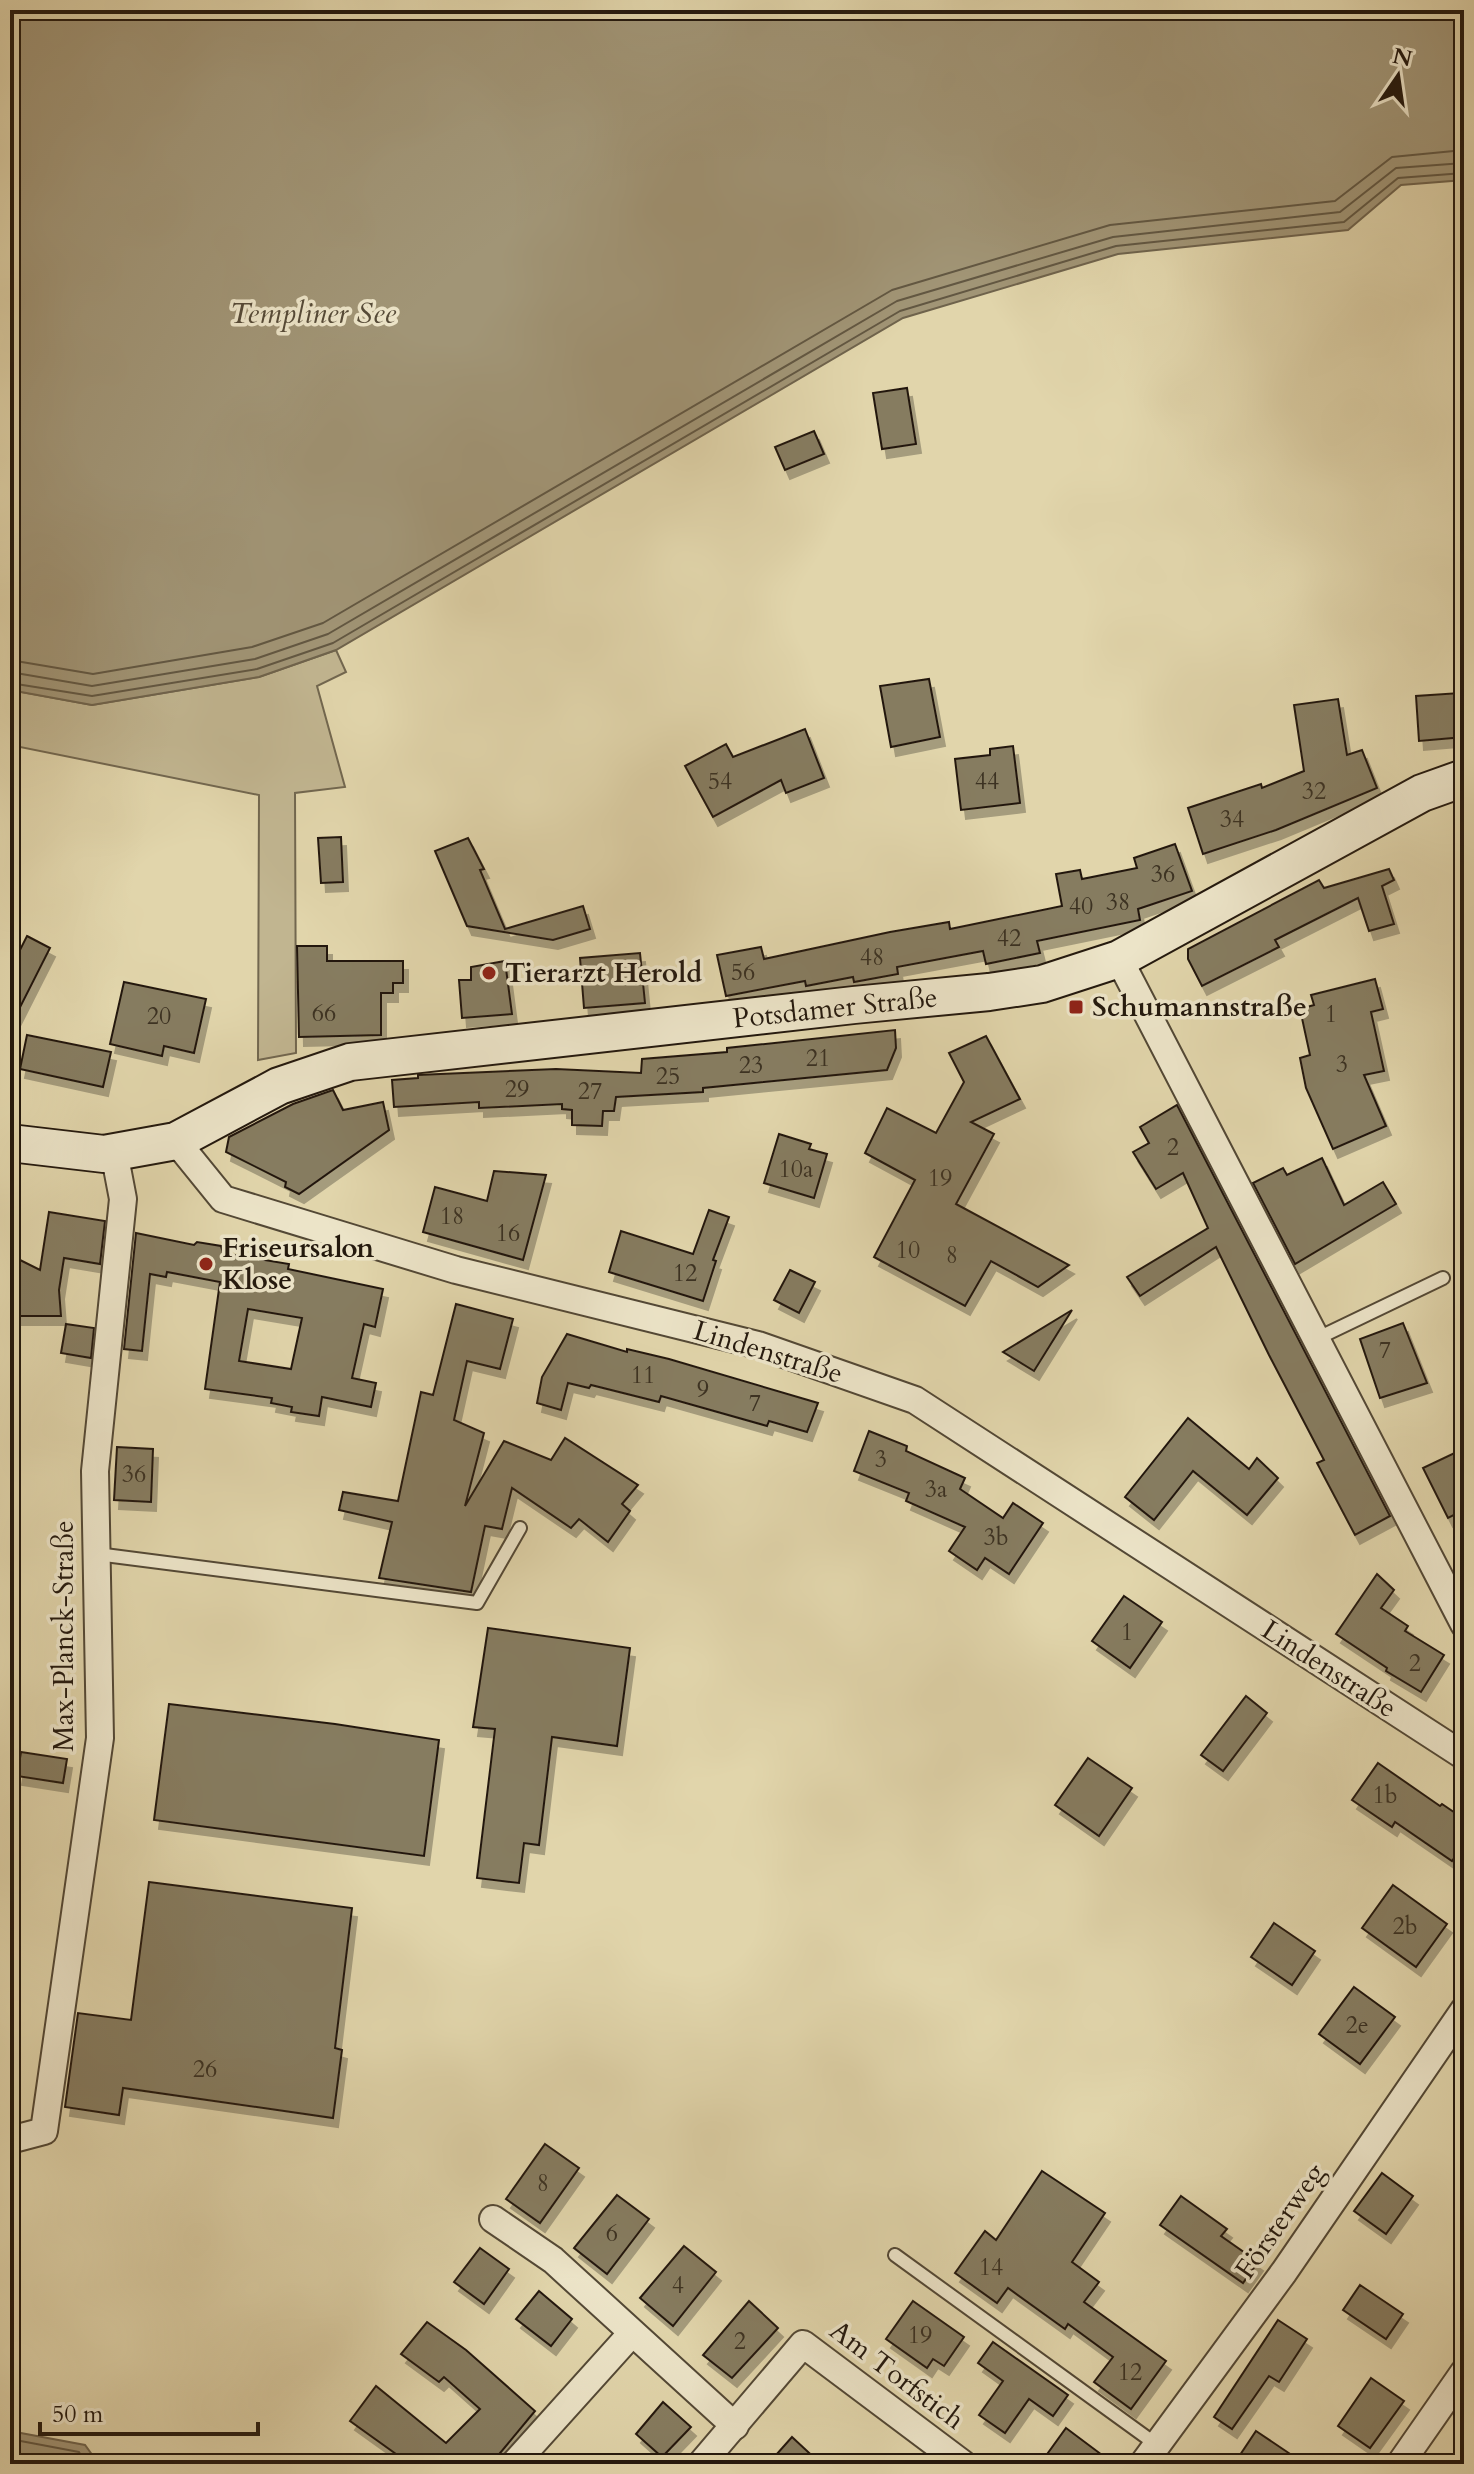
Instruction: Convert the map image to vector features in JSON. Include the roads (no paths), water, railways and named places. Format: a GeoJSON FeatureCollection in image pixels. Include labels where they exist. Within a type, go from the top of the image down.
{"type":"FeatureCollection","features":[{"type":"Feature","properties":{"kind":"street","name":"Potsdamer Straße"},"geometry":{"type":"LineString","coordinates":[[176,1141],[279,1086],[350,1062],[1042,984],[1119,959],[1422,793],[1464,778]]}},
{"type":"Feature","properties":{"kind":"street"},"geometry":{"type":"LineString","coordinates":[[1119,959],[1464,1624]]}},
{"type":"Feature","properties":{"kind":"street"},"geometry":{"type":"LineString","coordinates":[[10,1143],[104,1154],[176,1141]]}},
{"type":"Feature","properties":{"kind":"street","name":"Lindenstraße"},"geometry":{"type":"LineString","coordinates":[[176,1141],[223,1199],[456,1270],[758,1345],[915,1400],[1464,1756]]}},
{"type":"Feature","properties":{"kind":"street","name":"Max-Planck-Straße"},"geometry":{"type":"LineString","coordinates":[[10,2140],[44,2131],[100,1738],[95,1471],[123,1199],[114,1152]]}},
{"type":"Feature","properties":{"kind":"street","name":"Försterweg"},"geometry":{"type":"LineString","coordinates":[[1150,2454],[1284,2272],[1464,2010]]}},
{"type":"Feature","properties":{"kind":"street"},"geometry":{"type":"LineString","coordinates":[[493,2219],[553,2260],[735,2426]]}},
{"type":"Feature","properties":{"kind":"street"},"geometry":{"type":"LineString","coordinates":[[514,2464],[632,2333]]}},
{"type":"Feature","properties":{"kind":"street","name":"Am Torfstich"},"geometry":{"type":"LineString","coordinates":[[701,2464],[803,2344],[963,2464]]}},
{"type":"Feature","properties":{"kind":"street"},"geometry":{"type":"LineString","coordinates":[[1400,2464],[1464,2372]]}},
{"type":"Feature","properties":{"kind":"lane"},"geometry":{"type":"LineString","coordinates":[[1316,1339],[1443,1278]]}},
{"type":"Feature","properties":{"kind":"lane"},"geometry":{"type":"LineString","coordinates":[[97,1554],[477,1603],[520,1528]]}},
{"type":"Feature","properties":{"kind":"lane"},"geometry":{"type":"LineString","coordinates":[[895,2255],[1150,2454]]}},
{"type":"Feature","properties":{"kind":"water","name":"Templiner See"},"geometry":{"type":"Polygon","coordinates":[[[10,10],[1464,10],[1464,180],[1401,185],[1348,230],[1118,254],[903,318],[336,650],[259,677],[92,705],[10,690],[10,10]]]}},
{"type":"Feature","properties":{"kind":"water"},"geometry":{"type":"Polygon","coordinates":[[[10,2431],[85,2445],[93,2456],[93,2464],[10,2464],[10,2431]]]}},
{"type":"Feature","properties":{"kind":"place","name":"Tierarzt Herold"},"geometry":{"type":"Point","coordinates":[489,973]}},
{"type":"Feature","properties":{"kind":"place","name":"Schumannstraße"},"geometry":{"type":"Point","coordinates":[1076,1007]}},
{"type":"Feature","properties":{"kind":"place","name":"Friseursalon Klose"},"geometry":{"type":"Point","coordinates":[206,1264]}}]}
